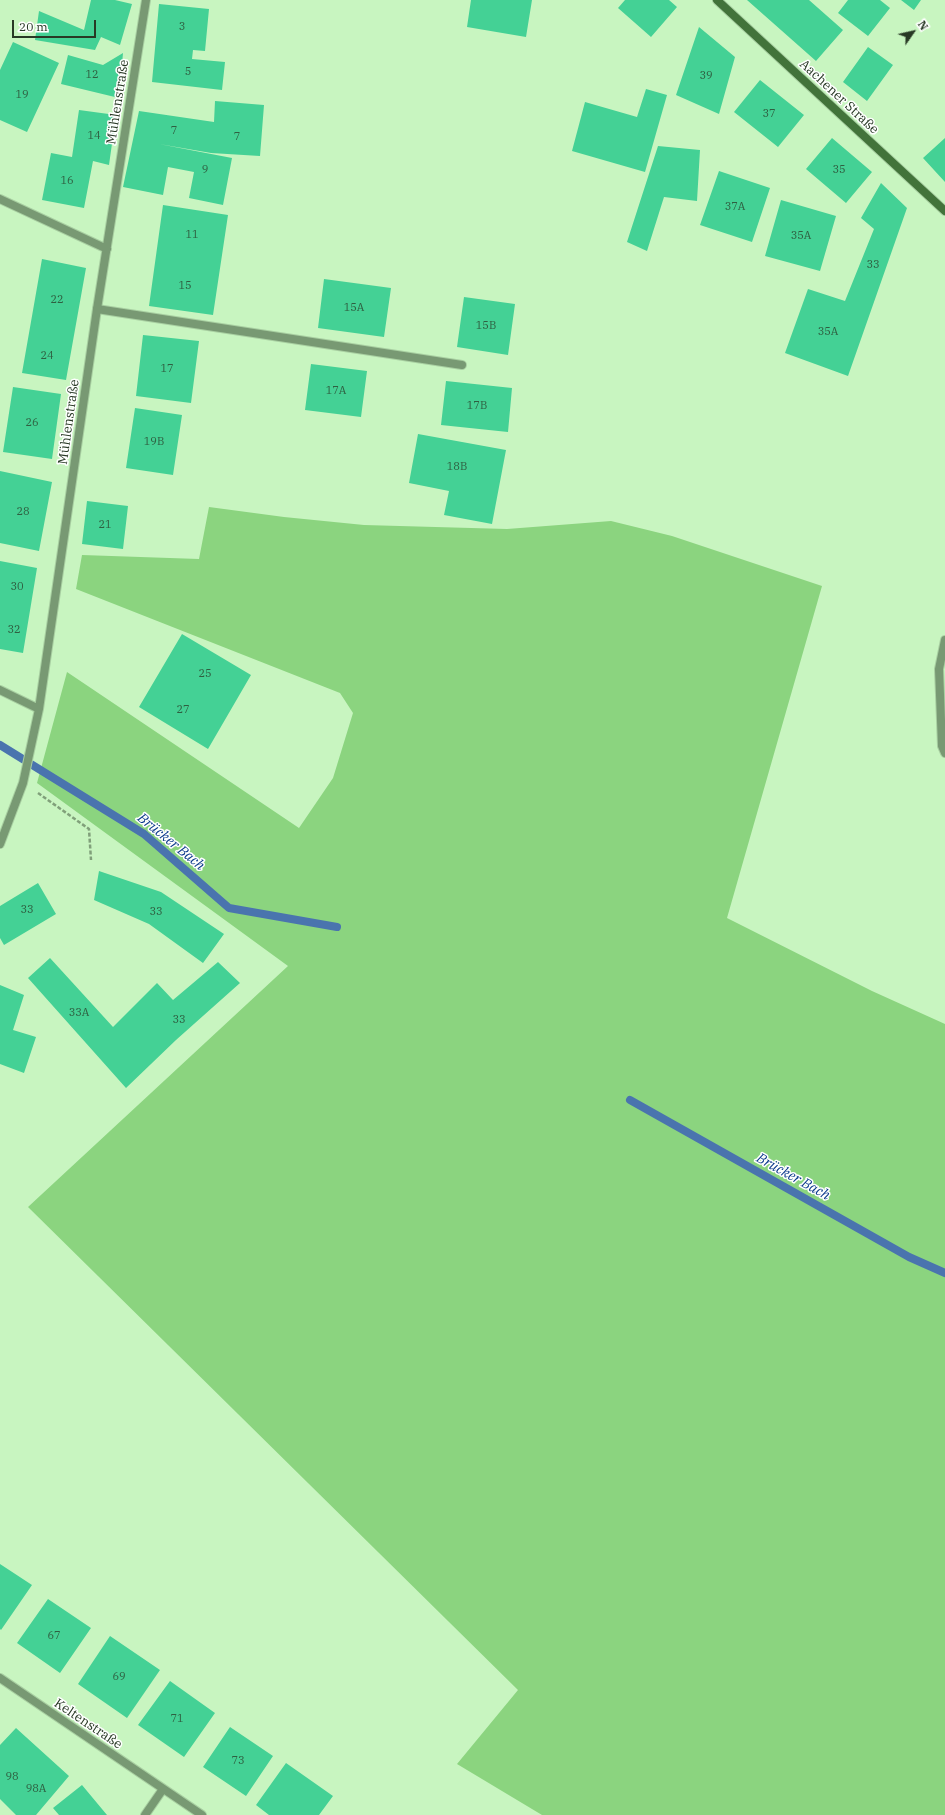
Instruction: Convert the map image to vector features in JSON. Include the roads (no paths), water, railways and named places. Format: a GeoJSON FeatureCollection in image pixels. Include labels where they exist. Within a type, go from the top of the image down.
{"type":"FeatureCollection","features":[{"type":"Feature","properties":{"kind":"main road","name":"Aachener Straße"},"geometry":{"type":"LineString","coordinates":[[716,0],[945,211]]}},
{"type":"Feature","properties":{"kind":"street","name":"Mühlenstraße"},"geometry":{"type":"LineString","coordinates":[[0,844],[23,780],[39,709],[97,309],[146,0]]}},
{"type":"Feature","properties":{"kind":"street"},"geometry":{"type":"LineString","coordinates":[[0,199],[107,249]]}},
{"type":"Feature","properties":{"kind":"street"},"geometry":{"type":"LineString","coordinates":[[97,309],[462,365]]}},
{"type":"Feature","properties":{"kind":"street"},"geometry":{"type":"LineString","coordinates":[[945,640],[940,669],[942,746],[945,753]]}},
{"type":"Feature","properties":{"kind":"street"},"geometry":{"type":"LineString","coordinates":[[0,690],[39,709]]}},
{"type":"Feature","properties":{"kind":"street","name":"Keltenstraße"},"geometry":{"type":"LineString","coordinates":[[0,1678],[202,1815]]}},
{"type":"Feature","properties":{"kind":"street"},"geometry":{"type":"LineString","coordinates":[[145,1815],[163,1789]]}},
{"type":"Feature","properties":{"kind":"waterway","name":"Brücker Bach"},"geometry":{"type":"LineString","coordinates":[[0,745],[144,834],[229,908],[337,927]]}},
{"type":"Feature","properties":{"kind":"waterway","name":"Brücker Bach"},"geometry":{"type":"LineString","coordinates":[[630,1100],[909,1257],[945,1273]]}}]}
